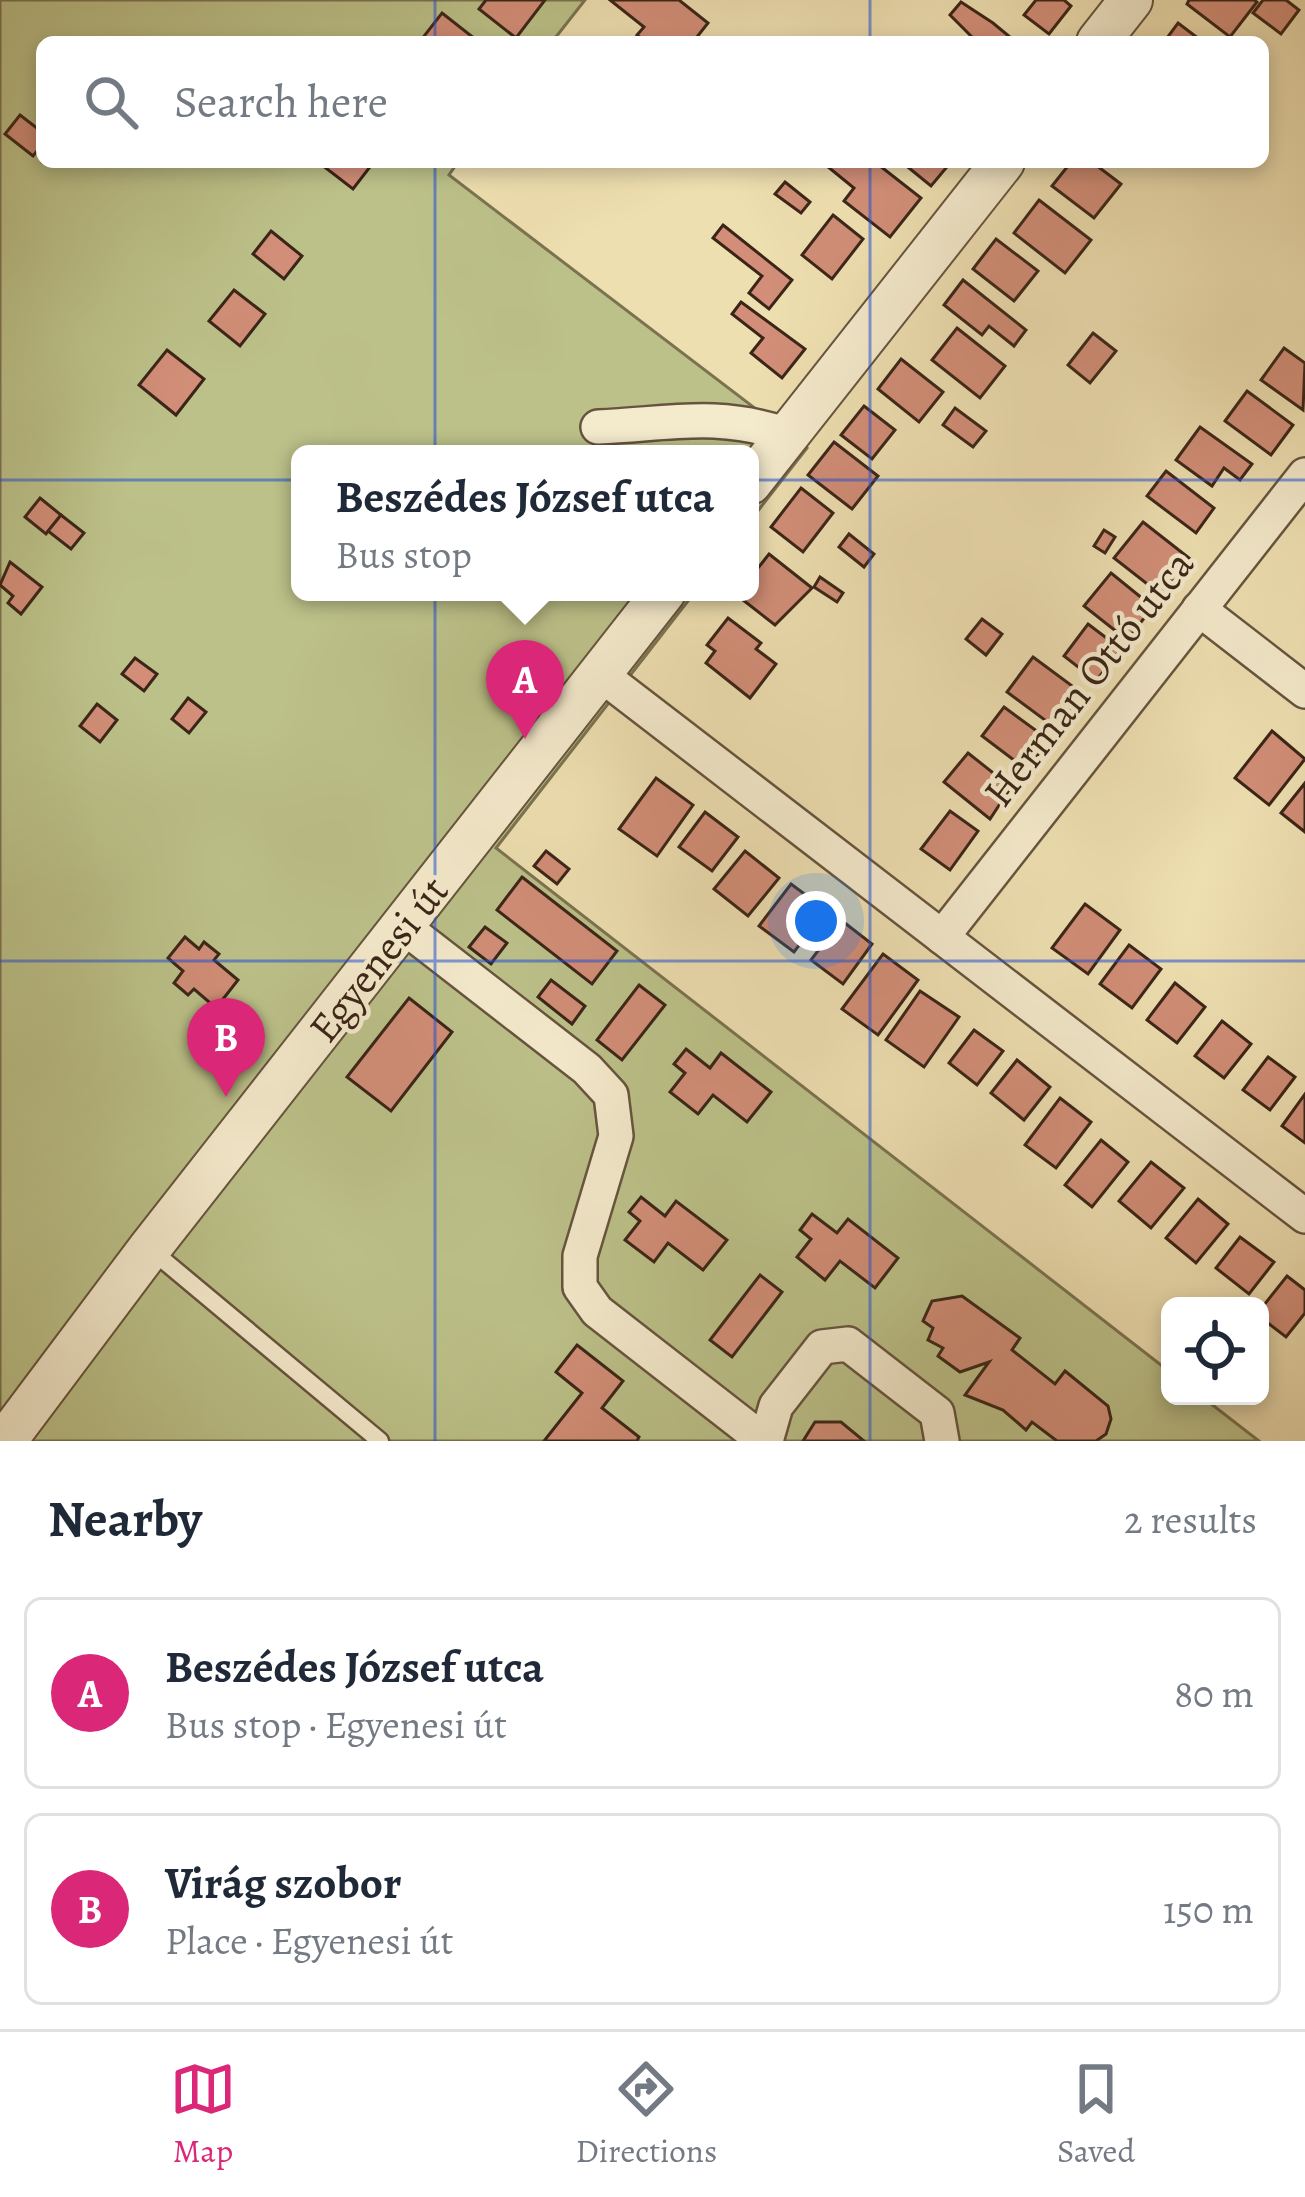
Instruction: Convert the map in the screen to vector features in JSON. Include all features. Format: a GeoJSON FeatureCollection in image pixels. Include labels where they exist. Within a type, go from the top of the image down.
{"type":"FeatureCollection","features":[{"type":"Feature","properties":{"kind":"street"},"geometry":{"type":"LineString","coordinates":[[1103,36],[1131,0]]}},
{"type":"Feature","properties":{"kind":"street"},"geometry":{"type":"LineString","coordinates":[[759,472],[998,168]]}},
{"type":"Feature","properties":{"kind":"street"},"geometry":{"type":"LineString","coordinates":[[598,427],[715,418],[743,420],[788,435]]}},
{"type":"Feature","properties":{"kind":"street","name":"Herman Ottó utca"},"geometry":{"type":"LineString","coordinates":[[942,937],[1305,475]]}},
{"type":"Feature","properties":{"kind":"street","name":"Egyenesi út"},"geometry":{"type":"LineString","coordinates":[[5,1441],[149,1249],[657,601]]}},
{"type":"Feature","properties":{"kind":"street"},"geometry":{"type":"LineString","coordinates":[[1199,609],[1305,691]]}},
{"type":"Feature","properties":{"kind":"street"},"geometry":{"type":"LineString","coordinates":[[600,674],[1305,1216]]}},
{"type":"Feature","properties":{"kind":"street"},"geometry":{"type":"LineString","coordinates":[[404,927],[587,1069],[610,1095],[616,1136],[580,1256],[580,1287],[597,1311],[765,1441],[776,1406],[822,1347],[848,1345],[938,1413],[942,1441]]}},
{"type":"Feature","properties":{"kind":"lane"},"geometry":{"type":"LineString","coordinates":[[149,1249],[380,1441]]}},
{"type":"Feature","properties":{"kind":"green space"},"geometry":{"type":"Polygon","coordinates":[[[0,0],[585,0],[557,36],[36,36],[36,168],[454,168],[449,175],[807,448],[759,509],[759,445],[291,445],[291,601],[688,601],[496,848],[1161,1365],[1161,1405],[1213,1405],[1259,1441],[0,1441],[0,0]]]}},
{"type":"Feature","properties":{"kind":"building"},"geometry":{"type":"Polygon","coordinates":[[[486,0],[545,0],[518,36],[479,9],[486,0]]]}},
{"type":"Feature","properties":{"kind":"building"},"geometry":{"type":"Polygon","coordinates":[[[610,0],[679,0],[708,23],[698,36],[638,36],[644,27],[610,0]]]}},
{"type":"Feature","properties":{"kind":"building"},"geometry":{"type":"Polygon","coordinates":[[[1036,0],[1064,0],[1071,6],[1049,34],[1024,15],[1036,0]]]}},
{"type":"Feature","properties":{"kind":"building"},"geometry":{"type":"Polygon","coordinates":[[[1189,0],[1257,2],[1231,36],[1187,4],[1189,0]]]}},
{"type":"Feature","properties":{"kind":"building"},"geometry":{"type":"Polygon","coordinates":[[[1263,0],[1286,0],[1299,10],[1281,34],[1253,13],[1263,0]]]}},
{"type":"Feature","properties":{"kind":"building"},"geometry":{"type":"Polygon","coordinates":[[[961,2],[1009,36],[971,36],[950,15],[961,2]]]}},
{"type":"Feature","properties":{"kind":"building"},"geometry":{"type":"Polygon","coordinates":[[[442,13],[471,36],[424,36],[442,13]]]}},
{"type":"Feature","properties":{"kind":"building"},"geometry":{"type":"Polygon","coordinates":[[[1178,23],[1195,36],[1168,36],[1178,23]]]}},
{"type":"Feature","properties":{"kind":"building"},"geometry":{"type":"Polygon","coordinates":[[[20,115],[36,127],[36,152],[33,156],[5,134],[20,115]]]}},
{"type":"Feature","properties":{"kind":"building"},"geometry":{"type":"Polygon","coordinates":[[[326,168],[369,168],[353,189],[326,168]]]}},
{"type":"Feature","properties":{"kind":"building"},"geometry":{"type":"Polygon","coordinates":[[[829,168],[883,168],[921,198],[890,237],[844,201],[854,188],[829,168]]]}},
{"type":"Feature","properties":{"kind":"building"},"geometry":{"type":"Polygon","coordinates":[[[909,168],[946,168],[931,186],[909,168]]]}},
{"type":"Feature","properties":{"kind":"building"},"geometry":{"type":"Polygon","coordinates":[[[1066,168],[1100,168],[1121,184],[1094,218],[1052,186],[1066,168]]]}},
{"type":"Feature","properties":{"kind":"building"},"geometry":{"type":"Polygon","coordinates":[[[785,182],[810,202],[801,213],[775,194],[785,182]]]}},
{"type":"Feature","properties":{"kind":"building"},"geometry":{"type":"Polygon","coordinates":[[[1039,200],[1091,240],[1065,273],[1014,233],[1039,200]]]}},
{"type":"Feature","properties":{"kind":"building"},"geometry":{"type":"Polygon","coordinates":[[[833,215],[863,239],[832,279],[802,255],[833,215]]]}},
{"type":"Feature","properties":{"kind":"building"},"geometry":{"type":"Polygon","coordinates":[[[723,225],[792,280],[769,309],[749,293],[762,276],[713,238],[723,225]]]}},
{"type":"Feature","properties":{"kind":"building"},"geometry":{"type":"Polygon","coordinates":[[[271,231],[302,256],[284,279],[253,254],[271,231]]]}},
{"type":"Feature","properties":{"kind":"building"},"geometry":{"type":"Polygon","coordinates":[[[996,239],[1038,271],[1014,301],[973,269],[996,239]]]}},
{"type":"Feature","properties":{"kind":"building"},"geometry":{"type":"Polygon","coordinates":[[[963,280],[1026,330],[1014,346],[989,326],[982,335],[944,305],[963,280]]]}},
{"type":"Feature","properties":{"kind":"building"},"geometry":{"type":"Polygon","coordinates":[[[234,290],[265,314],[240,346],[209,321],[234,290]]]}},
{"type":"Feature","properties":{"kind":"building"},"geometry":{"type":"Polygon","coordinates":[[[741,302],[805,349],[782,378],[751,353],[763,338],[732,314],[741,302]]]}},
{"type":"Feature","properties":{"kind":"building"},"geometry":{"type":"Polygon","coordinates":[[[957,328],[1005,366],[980,398],[932,360],[957,328]]]}},
{"type":"Feature","properties":{"kind":"building"},"geometry":{"type":"Polygon","coordinates":[[[1093,333],[1116,351],[1090,383],[1068,365],[1093,333]]]}},
{"type":"Feature","properties":{"kind":"building"},"geometry":{"type":"Polygon","coordinates":[[[1284,348],[1305,363],[1303,410],[1261,380],[1284,348]]]}},
{"type":"Feature","properties":{"kind":"building"},"geometry":{"type":"Polygon","coordinates":[[[167,350],[204,379],[176,415],[139,385],[167,350]]]}},
{"type":"Feature","properties":{"kind":"building"},"geometry":{"type":"Polygon","coordinates":[[[901,359],[943,392],[919,422],[878,389],[901,359]]]}},
{"type":"Feature","properties":{"kind":"building"},"geometry":{"type":"Polygon","coordinates":[[[1247,391],[1293,425],[1271,455],[1225,421],[1247,391]]]}},
{"type":"Feature","properties":{"kind":"building"},"geometry":{"type":"Polygon","coordinates":[[[864,406],[895,430],[872,459],[841,435],[864,406]]]}},
{"type":"Feature","properties":{"kind":"building"},"geometry":{"type":"Polygon","coordinates":[[[955,408],[986,431],[973,447],[943,425],[955,408]]]}},
{"type":"Feature","properties":{"kind":"building"},"geometry":{"type":"Polygon","coordinates":[[[1200,427],[1252,464],[1240,480],[1224,468],[1212,486],[1176,460],[1200,427]]]}},
{"type":"Feature","properties":{"kind":"building"},"geometry":{"type":"Polygon","coordinates":[[[834,442],[878,476],[852,509],[808,475],[834,442]]]}},
{"type":"Feature","properties":{"kind":"building"},"geometry":{"type":"Polygon","coordinates":[[[1166,471],[1214,508],[1196,533],[1147,496],[1166,471]]]}},
{"type":"Feature","properties":{"kind":"building"},"geometry":{"type":"Polygon","coordinates":[[[801,488],[833,513],[803,552],[771,527],[801,488]]]}},
{"type":"Feature","properties":{"kind":"building"},"geometry":{"type":"Polygon","coordinates":[[[40,498],[61,515],[46,534],[25,517],[40,498]]]}},
{"type":"Feature","properties":{"kind":"building"},"geometry":{"type":"Polygon","coordinates":[[[61,515],[84,533],[71,549],[48,531],[61,515]]]}},
{"type":"Feature","properties":{"kind":"building"},"geometry":{"type":"Polygon","coordinates":[[[1143,522],[1189,558],[1160,594],[1114,558],[1143,522]]]}},
{"type":"Feature","properties":{"kind":"building"},"geometry":{"type":"Polygon","coordinates":[[[1104,530],[1115,537],[1105,553],[1094,546],[1104,530]]]}},
{"type":"Feature","properties":{"kind":"building"},"geometry":{"type":"Polygon","coordinates":[[[849,534],[874,554],[864,567],[839,547],[849,534]]]}},
{"type":"Feature","properties":{"kind":"building"},"geometry":{"type":"Polygon","coordinates":[[[769,554],[812,588],[775,625],[744,601],[759,601],[759,567],[769,554]]]}},
{"type":"Feature","properties":{"kind":"building"},"geometry":{"type":"Polygon","coordinates":[[[10,562],[42,587],[21,614],[8,603],[13,596],[0,585],[10,562]]]}},
{"type":"Feature","properties":{"kind":"building"},"geometry":{"type":"Polygon","coordinates":[[[1111,573],[1153,607],[1127,640],[1084,606],[1111,573]]]}},
{"type":"Feature","properties":{"kind":"building"},"geometry":{"type":"Polygon","coordinates":[[[820,577],[843,593],[837,602],[814,587],[820,577]]]}},
{"type":"Feature","properties":{"kind":"building"},"geometry":{"type":"Polygon","coordinates":[[[728,618],[761,643],[756,649],[776,664],[750,698],[706,663],[715,651],[707,645],[728,618]]]}},
{"type":"Feature","properties":{"kind":"building"},"geometry":{"type":"Polygon","coordinates":[[[982,619],[1002,634],[986,655],[966,639],[982,619]]]}},
{"type":"Feature","properties":{"kind":"building"},"geometry":{"type":"Polygon","coordinates":[[[1088,624],[1121,649],[1096,681],[1064,656],[1088,624]]]}},
{"type":"Feature","properties":{"kind":"building"},"geometry":{"type":"Polygon","coordinates":[[[1033,657],[1083,694],[1057,729],[1007,692],[1033,657]]]}},
{"type":"Feature","properties":{"kind":"building"},"geometry":{"type":"Polygon","coordinates":[[[135,658],[157,674],[144,691],[122,674],[135,658]]]}},
{"type":"Feature","properties":{"kind":"building"},"geometry":{"type":"Polygon","coordinates":[[[188,698],[206,712],[189,733],[172,719],[188,698]]]}},
{"type":"Feature","properties":{"kind":"building"},"geometry":{"type":"Polygon","coordinates":[[[97,704],[117,720],[100,742],[80,726],[97,704]]]}},
{"type":"Feature","properties":{"kind":"building"},"geometry":{"type":"Polygon","coordinates":[[[1004,707],[1049,740],[1027,770],[982,736],[1004,707]]]}},
{"type":"Feature","properties":{"kind":"building"},"geometry":{"type":"Polygon","coordinates":[[[1272,731],[1305,759],[1269,805],[1235,778],[1272,731]]]}},
{"type":"Feature","properties":{"kind":"building"},"geometry":{"type":"Polygon","coordinates":[[[968,753],[1011,787],[990,819],[944,782],[968,753]]]}},
{"type":"Feature","properties":{"kind":"building"},"geometry":{"type":"Polygon","coordinates":[[[656,778],[693,805],[657,856],[619,829],[656,778]]]}},
{"type":"Feature","properties":{"kind":"building"},"geometry":{"type":"Polygon","coordinates":[[[1305,783],[1305,832],[1281,813],[1305,783]]]}},
{"type":"Feature","properties":{"kind":"building"},"geometry":{"type":"Polygon","coordinates":[[[950,811],[978,831],[950,870],[921,849],[950,811]]]}},
{"type":"Feature","properties":{"kind":"building"},"geometry":{"type":"Polygon","coordinates":[[[705,812],[738,837],[712,871],[679,847],[705,812]]]}},
{"type":"Feature","properties":{"kind":"building"},"geometry":{"type":"Polygon","coordinates":[[[546,851],[569,869],[557,884],[534,866],[546,851]]]}},
{"type":"Feature","properties":{"kind":"building"},"geometry":{"type":"Polygon","coordinates":[[[745,851],[779,878],[748,916],[714,889],[745,851]]]}},
{"type":"Feature","properties":{"kind":"building"},"geometry":{"type":"Polygon","coordinates":[[[522,877],[617,951],[592,984],[497,910],[522,877]]]}},
{"type":"Feature","properties":{"kind":"building"},"geometry":{"type":"Polygon","coordinates":[[[791,884],[826,910],[794,952],[759,926],[791,884]]]}},
{"type":"Feature","properties":{"kind":"building"},"geometry":{"type":"Polygon","coordinates":[[[1085,904],[1120,930],[1088,974],[1052,948],[1085,904]]]}},
{"type":"Feature","properties":{"kind":"building"},"geometry":{"type":"Polygon","coordinates":[[[841,920],[872,944],[843,984],[811,960],[841,920]]]}},
{"type":"Feature","properties":{"kind":"building"},"geometry":{"type":"Polygon","coordinates":[[[485,927],[507,943],[491,964],[469,947],[485,927]]]}},
{"type":"Feature","properties":{"kind":"building"},"geometry":{"type":"Polygon","coordinates":[[[185,937],[199,949],[204,942],[219,954],[214,960],[238,980],[216,1008],[194,989],[188,995],[174,983],[183,971],[168,958],[185,937]]]}},
{"type":"Feature","properties":{"kind":"building"},"geometry":{"type":"Polygon","coordinates":[[[1129,945],[1161,969],[1132,1008],[1100,984],[1129,945]]]}},
{"type":"Feature","properties":{"kind":"building"},"geometry":{"type":"Polygon","coordinates":[[[883,954],[918,980],[878,1035],[842,1009],[883,954]]]}},
{"type":"Feature","properties":{"kind":"building"},"geometry":{"type":"Polygon","coordinates":[[[551,980],[585,1006],[572,1024],[538,997],[551,980]]]}},
{"type":"Feature","properties":{"kind":"building"},"geometry":{"type":"Polygon","coordinates":[[[1175,983],[1205,1007],[1177,1043],[1147,1020],[1175,983]]]}},
{"type":"Feature","properties":{"kind":"building"},"geometry":{"type":"Polygon","coordinates":[[[639,985],[665,1005],[622,1060],[597,1040],[639,985]]]}},
{"type":"Feature","properties":{"kind":"building"},"geometry":{"type":"Polygon","coordinates":[[[920,991],[959,1017],[924,1067],[886,1040],[920,991]]]}},
{"type":"Feature","properties":{"kind":"building"},"geometry":{"type":"Polygon","coordinates":[[[409,998],[452,1032],[391,1111],[347,1077],[409,998]]]}},
{"type":"Feature","properties":{"kind":"building"},"geometry":{"type":"Polygon","coordinates":[[[1222,1021],[1251,1044],[1224,1078],[1195,1056],[1222,1021]]]}},
{"type":"Feature","properties":{"kind":"building"},"geometry":{"type":"Polygon","coordinates":[[[974,1030],[1003,1051],[977,1085],[949,1063],[974,1030]]]}},
{"type":"Feature","properties":{"kind":"building"},"geometry":{"type":"Polygon","coordinates":[[[686,1049],[710,1068],[721,1053],[771,1092],[747,1122],[713,1095],[698,1114],[670,1092],[685,1073],[674,1064],[686,1049]]]}},
{"type":"Feature","properties":{"kind":"building"},"geometry":{"type":"Polygon","coordinates":[[[1268,1057],[1295,1077],[1270,1110],[1243,1090],[1268,1057]]]}},
{"type":"Feature","properties":{"kind":"building"},"geometry":{"type":"Polygon","coordinates":[[[1017,1060],[1050,1087],[1024,1120],[991,1093],[1017,1060]]]}},
{"type":"Feature","properties":{"kind":"building"},"geometry":{"type":"Polygon","coordinates":[[[1305,1094],[1305,1143],[1282,1126],[1305,1094]]]}},
{"type":"Feature","properties":{"kind":"building"},"geometry":{"type":"Polygon","coordinates":[[[1060,1098],[1091,1122],[1056,1168],[1025,1145],[1060,1098]]]}},
{"type":"Feature","properties":{"kind":"building"},"geometry":{"type":"Polygon","coordinates":[[[1101,1140],[1128,1162],[1092,1207],[1065,1185],[1101,1140]]]}},
{"type":"Feature","properties":{"kind":"building"},"geometry":{"type":"Polygon","coordinates":[[[1151,1162],[1184,1188],[1151,1228],[1119,1201],[1151,1162]]]}},
{"type":"Feature","properties":{"kind":"building"},"geometry":{"type":"Polygon","coordinates":[[[641,1197],[665,1216],[676,1201],[727,1240],[703,1270],[668,1243],[654,1262],[625,1240],[640,1221],[629,1212],[641,1197]]]}},
{"type":"Feature","properties":{"kind":"building"},"geometry":{"type":"Polygon","coordinates":[[[1198,1199],[1228,1224],[1196,1263],[1166,1238],[1198,1199]]]}},
{"type":"Feature","properties":{"kind":"building"},"geometry":{"type":"Polygon","coordinates":[[[812,1214],[837,1233],[848,1219],[898,1258],[875,1288],[840,1261],[825,1280],[797,1257],[811,1239],[800,1230],[812,1214]]]}},
{"type":"Feature","properties":{"kind":"building"},"geometry":{"type":"Polygon","coordinates":[[[1240,1237],[1274,1262],[1249,1294],[1216,1268],[1240,1237]]]}},
{"type":"Feature","properties":{"kind":"building"},"geometry":{"type":"Polygon","coordinates":[[[760,1275],[782,1292],[732,1357],[710,1340],[760,1275]]]}},
{"type":"Feature","properties":{"kind":"building"},"geometry":{"type":"Polygon","coordinates":[[[1287,1276],[1305,1290],[1305,1313],[1286,1337],[1269,1324],[1269,1299],[1287,1276]]]}},
{"type":"Feature","properties":{"kind":"building"},"geometry":{"type":"Polygon","coordinates":[[[962,1296],[1020,1338],[1012,1350],[1055,1384],[1065,1371],[1108,1406],[1111,1419],[1106,1434],[1096,1441],[1057,1441],[1032,1422],[1026,1430],[1003,1410],[965,1395],[989,1362],[960,1372],[938,1356],[943,1348],[928,1340],[933,1328],[923,1321],[932,1301],[962,1296]]]}},
{"type":"Feature","properties":{"kind":"building"},"geometry":{"type":"Polygon","coordinates":[[[577,1345],[623,1381],[602,1408],[639,1437],[637,1441],[544,1441],[582,1393],[556,1372],[577,1345]]]}},
{"type":"Feature","properties":{"kind":"building"},"geometry":{"type":"Polygon","coordinates":[[[815,1422],[841,1422],[864,1441],[803,1441],[815,1422]]]}},
{"type":"Feature","properties":{"kind":"place","name":"Beszédes József utca"},"geometry":{"type":"Point","coordinates":[525,739]}},
{"type":"Feature","properties":{"kind":"place","name":"Virág szobor"},"geometry":{"type":"Point","coordinates":[226,1097]}}]}
